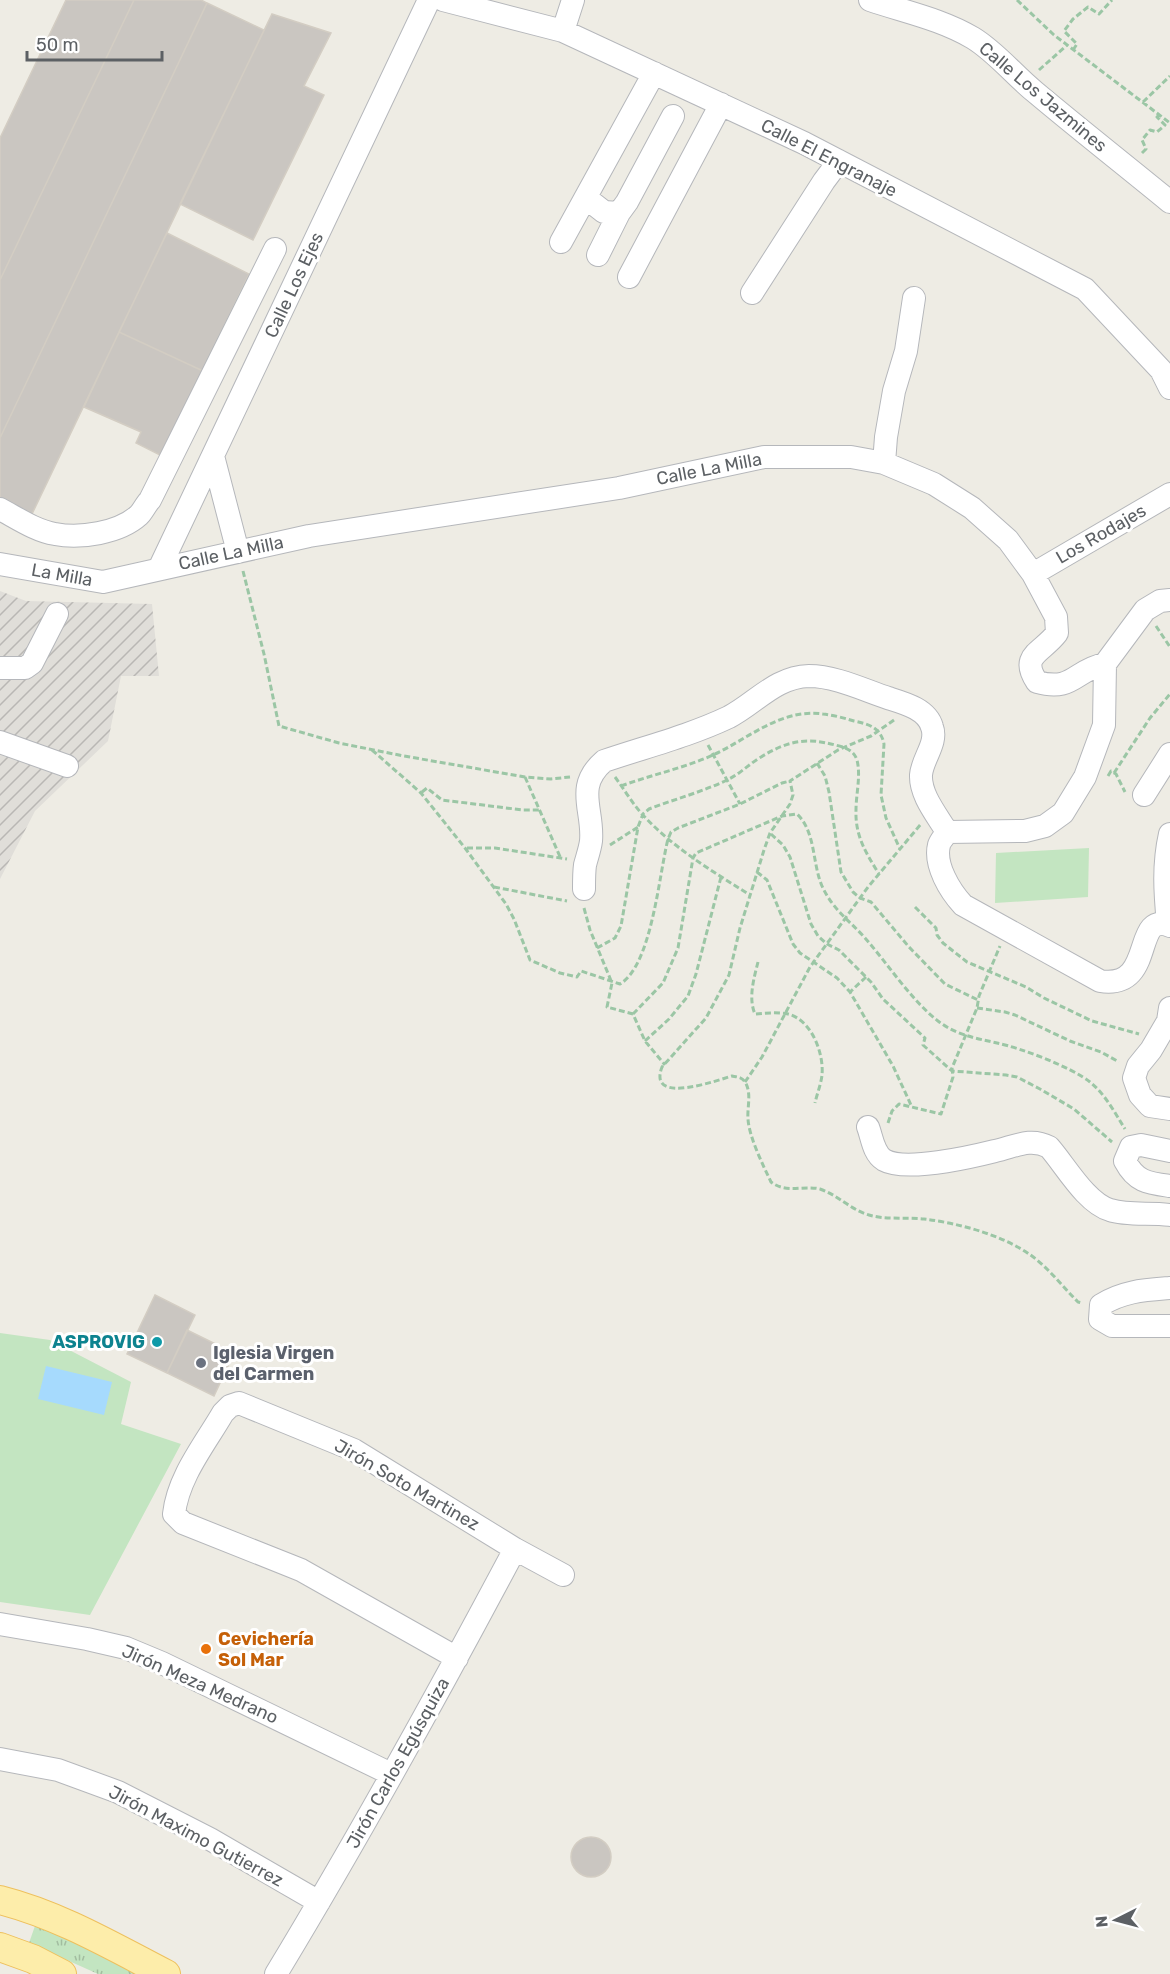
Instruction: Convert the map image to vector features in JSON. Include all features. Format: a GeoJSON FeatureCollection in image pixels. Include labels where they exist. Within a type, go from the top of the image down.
{"type":"FeatureCollection","features":[{"type":"Feature","properties":{"kind":"main road"},"geometry":{"type":"LineString","coordinates":[[62,1974],[33,1959],[4,1949],[11,1903],[90,1934],[166,1974]]}},
{"type":"Feature","properties":{"kind":"street","name":"Calle Los Ejes"},"geometry":{"type":"LineString","coordinates":[[159,569],[429,0]]}},
{"type":"Feature","properties":{"kind":"street","name":"Calle El Engranaje"},"geometry":{"type":"LineString","coordinates":[[443,0],[563,31],[839,161],[1085,289],[1161,370],[1170,388]]}},
{"type":"Feature","properties":{"kind":"street"},"geometry":{"type":"LineString","coordinates":[[563,31],[573,0]]}},
{"type":"Feature","properties":{"kind":"street","name":"Calle Los Jazmines"},"geometry":{"type":"LineString","coordinates":[[870,0],[942,23],[973,38],[992,52],[1014,75],[1170,202]]}},
{"type":"Feature","properties":{"kind":"street"},"geometry":{"type":"LineString","coordinates":[[561,242],[654,73]]}},
{"type":"Feature","properties":{"kind":"street"},"geometry":{"type":"LineString","coordinates":[[629,277],[721,104]]}},
{"type":"Feature","properties":{"kind":"street"},"geometry":{"type":"LineString","coordinates":[[598,255],[673,116]]}},
{"type":"Feature","properties":{"kind":"street"},"geometry":{"type":"LineString","coordinates":[[752,293],[839,161]]}},
{"type":"Feature","properties":{"kind":"street"},"geometry":{"type":"LineString","coordinates":[[586,198],[604,212],[619,213]]}},
{"type":"Feature","properties":{"kind":"street"},"geometry":{"type":"LineString","coordinates":[[0,509],[38,529],[55,534],[81,535],[104,531],[121,526],[139,515],[150,500],[274,249]]}},
{"type":"Feature","properties":{"kind":"street"},"geometry":{"type":"LineString","coordinates":[[884,463],[894,391],[906,351],[914,298]]}},
{"type":"Feature","properties":{"kind":"street"},"geometry":{"type":"LineString","coordinates":[[213,456],[237,552]]}},
{"type":"Feature","properties":{"kind":"street","name":"Calle La Milla"},"geometry":{"type":"LineString","coordinates":[[159,569],[309,536],[619,488],[764,457],[851,457],[884,463],[934,484],[972,508],[1008,540],[1033,574],[1056,617],[1057,633],[1049,644],[1037,652],[1030,663],[1030,672],[1037,682],[1063,685],[1096,666],[1105,664]]}},
{"type":"Feature","properties":{"kind":"street","name":"Los Rodajes"},"geometry":{"type":"LineString","coordinates":[[1033,574],[1170,494]]}},
{"type":"Feature","properties":{"kind":"street","name":"La Milla"},"geometry":{"type":"LineString","coordinates":[[0,564],[103,582],[159,569]]}},
{"type":"Feature","properties":{"kind":"street"},"geometry":{"type":"LineString","coordinates":[[947,832],[1024,831],[1045,826],[1063,813],[1085,777],[1104,725],[1105,664],[1145,610],[1160,601],[1170,600]]}},
{"type":"Feature","properties":{"kind":"street"},"geometry":{"type":"LineString","coordinates":[[0,668],[25,668],[32,663],[57,614]]}},
{"type":"Feature","properties":{"kind":"street"},"geometry":{"type":"LineString","coordinates":[[584,897],[587,857],[591,839],[587,800],[588,782],[600,764],[730,716],[776,685],[809,676],[837,681],[912,706],[926,716],[933,727],[933,740],[922,765],[921,776],[926,796],[947,832]]}},
{"type":"Feature","properties":{"kind":"street"},"geometry":{"type":"LineString","coordinates":[[0,742],[67,766]]}},
{"type":"Feature","properties":{"kind":"street"},"geometry":{"type":"LineString","coordinates":[[1144,795],[1170,754]]}},
{"type":"Feature","properties":{"kind":"street"},"geometry":{"type":"LineString","coordinates":[[947,832],[939,844],[940,861],[953,894],[963,905],[1087,975],[1112,983],[1126,979],[1132,973],[1139,962],[1147,933],[1152,927],[1160,924],[1169,925],[1164,881],[1170,834]]}},
{"type":"Feature","properties":{"kind":"street"},"geometry":{"type":"LineString","coordinates":[[1170,1008],[1168,1021],[1134,1078],[1140,1095],[1150,1106],[1170,1109]]}},
{"type":"Feature","properties":{"kind":"street"},"geometry":{"type":"LineString","coordinates":[[868,1127],[875,1150],[884,1160],[899,1163],[940,1162],[1032,1141],[1041,1143],[1049,1147],[1094,1202],[1107,1209],[1170,1215]]}},
{"type":"Feature","properties":{"kind":"street"},"geometry":{"type":"LineString","coordinates":[[1170,1151],[1141,1145],[1132,1149],[1125,1161],[1132,1173],[1148,1183],[1170,1186]]}},
{"type":"Feature","properties":{"kind":"street"},"geometry":{"type":"LineString","coordinates":[[1170,1288],[1129,1292],[1114,1297],[1101,1305],[1100,1319],[1112,1326],[1170,1326]]}},
{"type":"Feature","properties":{"kind":"street","name":"Jirón Soto Martinez"},"geometry":{"type":"LineString","coordinates":[[457,1658],[301,1570],[183,1523],[174,1514],[175,1500],[189,1470],[223,1413],[230,1406],[239,1403],[354,1450],[515,1549],[563,1575]]}},
{"type":"Feature","properties":{"kind":"street","name":"Jirón Carlos Egúsquiza"},"geometry":{"type":"LineString","coordinates":[[276,1974],[457,1658],[515,1549]]}},
{"type":"Feature","properties":{"kind":"street","name":"Jirón Meza Medrano"},"geometry":{"type":"LineString","coordinates":[[0,1624],[87,1638],[126,1648],[391,1773]]}},
{"type":"Feature","properties":{"kind":"street","name":"Jirón Maximo Gutierrez"},"geometry":{"type":"LineString","coordinates":[[0,1759],[58,1770],[118,1792],[210,1839],[319,1902]]}},
{"type":"Feature","properties":{"kind":"path"},"geometry":{"type":"LineString","coordinates":[[1017,0],[1073,50],[1170,123]]}},
{"type":"Feature","properties":{"kind":"path"},"geometry":{"type":"LineString","coordinates":[[1073,50],[1077,44],[1064,31],[1073,19],[1088,7],[1099,14],[1112,0]]}},
{"type":"Feature","properties":{"kind":"path"},"geometry":{"type":"LineString","coordinates":[[1014,75],[1028,75],[1036,72],[1067,45]]}},
{"type":"Feature","properties":{"kind":"path"},"geometry":{"type":"LineString","coordinates":[[1143,103],[1170,76]]}},
{"type":"Feature","properties":{"kind":"path"},"geometry":{"type":"LineString","coordinates":[[1128,167],[1146,149],[1142,140],[1150,130],[1157,132],[1165,125],[1157,117],[1159,115]]}},
{"type":"Feature","properties":{"kind":"path"},"geometry":{"type":"LineString","coordinates":[[237,552],[264,654],[279,726],[372,750],[525,777],[564,778],[600,764],[668,839],[750,895]]}},
{"type":"Feature","properties":{"kind":"path"},"geometry":{"type":"LineString","coordinates":[[1114,773],[1150,718],[1170,694]]}},
{"type":"Feature","properties":{"kind":"path"},"geometry":{"type":"LineString","coordinates":[[372,750],[421,793],[465,848],[514,920],[530,960],[560,973],[577,977],[582,971],[620,984],[625,981],[641,958],[654,913],[671,832],[790,781],[845,747],[879,731],[912,706]]}},
{"type":"Feature","properties":{"kind":"path"},"geometry":{"type":"LineString","coordinates":[[621,786],[713,755],[774,722],[801,714],[821,714],[864,723],[879,731],[884,744],[881,795],[886,818],[900,849]]}},
{"type":"Feature","properties":{"kind":"path"},"geometry":{"type":"LineString","coordinates":[[699,729],[740,804]]}},
{"type":"Feature","properties":{"kind":"path"},"geometry":{"type":"LineString","coordinates":[[597,948],[615,938],[621,926],[638,827],[643,814],[649,809],[727,780],[761,757],[786,744],[817,740],[845,747],[853,753],[857,764],[856,812],[859,837],[863,849],[879,874]]}},
{"type":"Feature","properties":{"kind":"path"},"geometry":{"type":"LineString","coordinates":[[817,763],[825,776],[829,792],[841,872],[853,892],[860,898],[872,902],[909,947],[945,984],[978,1000]]}},
{"type":"Feature","properties":{"kind":"path"},"geometry":{"type":"LineString","coordinates":[[1107,778],[1111,771],[1114,773]]}},
{"type":"Feature","properties":{"kind":"path"},"geometry":{"type":"LineString","coordinates":[[1114,773],[1127,795],[1141,791],[1144,795]]}},
{"type":"Feature","properties":{"kind":"path"},"geometry":{"type":"LineString","coordinates":[[525,777],[561,859]]}},
{"type":"Feature","properties":{"kind":"path"},"geometry":{"type":"LineString","coordinates":[[790,781],[793,795],[790,804],[770,834],[750,895],[729,975],[706,1018],[665,1065],[660,1073],[661,1081],[668,1087],[676,1089],[690,1088],[732,1076],[739,1077],[745,1082],[749,1095],[749,1127],[771,1182],[778,1188],[819,1189],[838,1197],[870,1216],[923,1219],[968,1227],[1027,1252],[1078,1302],[1090,1306],[1101,1305]]}},
{"type":"Feature","properties":{"kind":"path"},"geometry":{"type":"LineString","coordinates":[[421,793],[427,788],[442,800],[540,810]]}},
{"type":"Feature","properties":{"kind":"path"},"geometry":{"type":"LineString","coordinates":[[745,1082],[762,1057],[813,963],[860,898],[933,809]]}},
{"type":"Feature","properties":{"kind":"path"},"geometry":{"type":"LineString","coordinates":[[633,1014],[663,983],[678,948],[693,858],[700,850],[782,816],[797,814],[803,819],[808,830],[821,884],[844,919],[864,937],[938,1021],[964,1036],[1032,1053],[1089,1081],[1109,1105],[1132,1149]]}},
{"type":"Feature","properties":{"kind":"path"},"geometry":{"type":"LineString","coordinates":[[465,848],[495,848],[561,859],[587,857],[638,827]]}},
{"type":"Feature","properties":{"kind":"path"},"geometry":{"type":"LineString","coordinates":[[770,834],[783,845],[790,856],[811,924],[818,936],[839,950],[866,977],[882,999],[925,1038],[923,1046],[952,1071],[1017,1077],[1074,1109],[1108,1139],[1132,1149]]}},
{"type":"Feature","properties":{"kind":"path"},"geometry":{"type":"LineString","coordinates":[[757,872],[767,880],[792,944],[813,963],[837,978],[850,992],[893,1066],[912,1106]]}},
{"type":"Feature","properties":{"kind":"path"},"geometry":{"type":"LineString","coordinates":[[645,1041],[669,1019],[688,996],[696,974],[721,877]]}},
{"type":"Feature","properties":{"kind":"path"},"geometry":{"type":"LineString","coordinates":[[493,887],[584,897],[597,948],[612,983],[606,1007],[633,1014]]}},
{"type":"Feature","properties":{"kind":"path"},"geometry":{"type":"LineString","coordinates":[[915,907],[936,928],[937,935],[943,943],[967,962],[1026,987],[1092,1021],[1158,1038]]}},
{"type":"Feature","properties":{"kind":"path"},"geometry":{"type":"LineString","coordinates":[[868,1127],[888,1123],[892,1111],[899,1104],[941,1114],[964,1036],[977,1008],[991,964],[1007,931]]}},
{"type":"Feature","properties":{"kind":"path"},"geometry":{"type":"LineString","coordinates":[[758,962],[752,987],[755,1014],[785,1014],[803,1022],[812,1035],[820,1055],[822,1075],[815,1103]]}},
{"type":"Feature","properties":{"kind":"path"},"geometry":{"type":"LineString","coordinates":[[850,992],[866,977]]}},
{"type":"Feature","properties":{"kind":"path"},"geometry":{"type":"LineString","coordinates":[[977,1008],[1005,1011],[1016,1015],[1137,1070]]}},
{"type":"Feature","properties":{"kind":"path"},"geometry":{"type":"LineString","coordinates":[[633,1014],[645,1041],[665,1065]]}},
{"type":"Feature","properties":{"kind":"shaded area"},"geometry":{"type":"Polygon","coordinates":[[[0,591],[26,601],[152,604],[159,676],[121,676],[108,741],[35,811],[0,879],[0,591]]]}},
{"type":"Feature","properties":{"kind":"green space"},"geometry":{"type":"Polygon","coordinates":[[[1089,848],[1088,897],[995,903],[996,853],[1089,848]]]}},
{"type":"Feature","properties":{"kind":"green space"},"geometry":{"type":"Polygon","coordinates":[[[0,1333],[50,1340],[131,1382],[121,1424],[181,1444],[90,1615],[0,1602],[0,1333]]]}},
{"type":"Feature","properties":{"kind":"green space"},"geometry":{"type":"Polygon","coordinates":[[[36,1923],[141,1974],[98,1974],[29,1943],[36,1923]]]}},
{"type":"Feature","properties":{"kind":"water"},"geometry":{"type":"Polygon","coordinates":[[[46,1366],[112,1382],[104,1415],[38,1399],[46,1366]]]}},
{"type":"Feature","properties":{"kind":"building"},"geometry":{"type":"Polygon","coordinates":[[[66,0],[134,0],[0,280],[0,138],[66,0]]]}},
{"type":"Feature","properties":{"kind":"building"},"geometry":{"type":"Polygon","coordinates":[[[134,0],[201,0],[207,3],[0,438],[0,280],[134,0]]]}},
{"type":"Feature","properties":{"kind":"building"},"geometry":{"type":"Polygon","coordinates":[[[207,3],[264,30],[32,514],[0,498],[0,438],[207,3]]]}},
{"type":"Feature","properties":{"kind":"building"},"geometry":{"type":"Polygon","coordinates":[[[272,14],[331,33],[304,86],[324,95],[253,240],[180,204],[272,14]]]}},
{"type":"Feature","properties":{"kind":"building"},"geometry":{"type":"Polygon","coordinates":[[[167,233],[249,274],[203,371],[119,332],[167,233]]]}},
{"type":"Feature","properties":{"kind":"building"},"geometry":{"type":"Polygon","coordinates":[[[119,332],[203,371],[162,456],[136,443],[141,432],[84,407],[119,332]]]}},
{"type":"Feature","properties":{"kind":"building","name":"ASPROVIG"},"geometry":{"type":"Polygon","coordinates":[[[155,1295],[195,1315],[167,1373],[127,1354],[155,1295]]]}},
{"type":"Feature","properties":{"kind":"building","name":"Iglesia Virgen del Carmen"},"geometry":{"type":"Polygon","coordinates":[[[187,1330],[234,1353],[214,1396],[167,1373],[187,1330]]]}},
{"type":"Feature","properties":{"kind":"building"},"geometry":{"type":"Polygon","coordinates":[[[591,1837],[605,1843],[611,1857],[605,1871],[591,1877],[577,1871],[571,1857],[577,1843],[591,1837]]]}},
{"type":"Feature","properties":{"kind":"place","name":"ASPROVIG"},"geometry":{"type":"Point","coordinates":[157,1342]}},
{"type":"Feature","properties":{"kind":"place","name":"Iglesia Virgen del Carmen"},"geometry":{"type":"Point","coordinates":[201,1363]}},
{"type":"Feature","properties":{"kind":"place","name":"Cevichería Sol Mar"},"geometry":{"type":"Point","coordinates":[206,1649]}}]}
